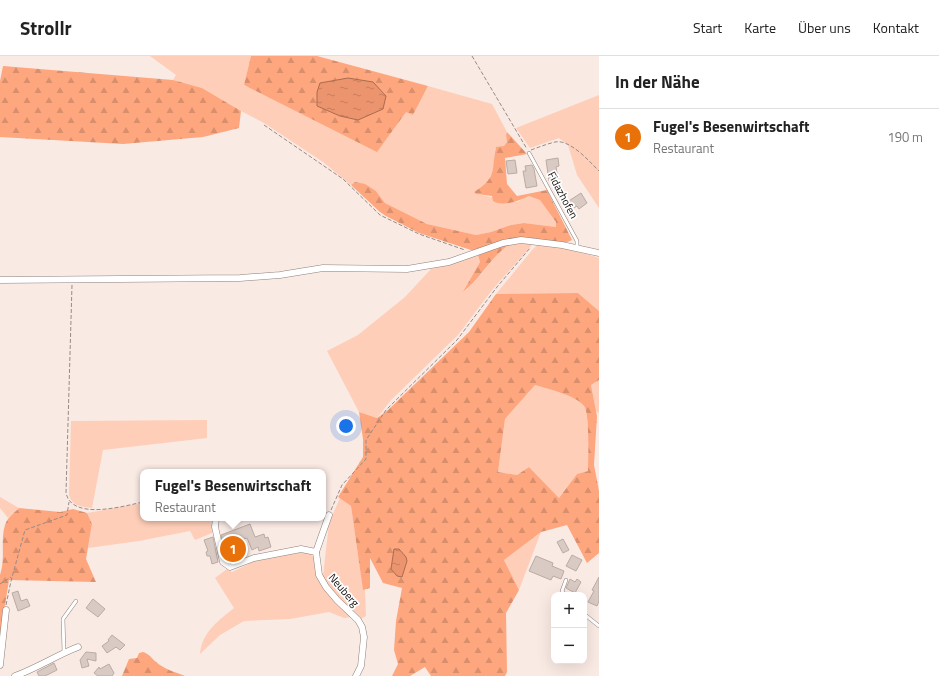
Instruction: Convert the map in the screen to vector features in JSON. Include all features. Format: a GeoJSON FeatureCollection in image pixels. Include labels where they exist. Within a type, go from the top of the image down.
{"type":"FeatureCollection","features":[{"type":"Feature","properties":{"kind":"street"},"geometry":{"type":"LineString","coordinates":[[0,280],[240,278],[280,275],[323,268],[407,269],[450,262],[503,243],[521,240],[577,247],[599,253]]}},
{"type":"Feature","properties":{"kind":"street","name":"Neuberg"},"geometry":{"type":"LineString","coordinates":[[329,514],[316,552],[319,575],[337,600],[358,620],[362,627],[364,637],[361,666],[356,676]]}},
{"type":"Feature","properties":{"kind":"street"},"geometry":{"type":"LineString","coordinates":[[216,521],[215,528],[223,562],[230,567],[254,558],[301,549],[316,552]]}},
{"type":"Feature","properties":{"kind":"street"},"geometry":{"type":"LineString","coordinates":[[0,665],[6,610]]}},
{"type":"Feature","properties":{"kind":"street"},"geometry":{"type":"LineString","coordinates":[[15,676],[42,665],[64,652],[78,647]]}},
{"type":"Feature","properties":{"kind":"lane","name":"Fidazhofen"},"geometry":{"type":"LineString","coordinates":[[529,153],[577,241],[577,247]]}},
{"type":"Feature","properties":{"kind":"lane"},"geometry":{"type":"LineString","coordinates":[[563,592],[566,580]]}},
{"type":"Feature","properties":{"kind":"lane"},"geometry":{"type":"LineString","coordinates":[[64,652],[63,620],[76,601]]}},
{"type":"Feature","properties":{"kind":"lane"},"geometry":{"type":"LineString","coordinates":[[587,616],[599,626]]}},
{"type":"Feature","properties":{"kind":"path"},"geometry":{"type":"LineString","coordinates":[[472,56],[528,151],[557,142],[565,142],[573,147],[599,171]]}},
{"type":"Feature","properties":{"kind":"path"},"geometry":{"type":"LineString","coordinates":[[264,125],[343,179],[380,215],[419,234],[475,254]]}},
{"type":"Feature","properties":{"kind":"path"},"geometry":{"type":"LineString","coordinates":[[329,514],[342,485],[366,459],[366,440],[386,410],[457,340],[498,286],[535,241]]}},
{"type":"Feature","properties":{"kind":"path"},"geometry":{"type":"LineString","coordinates":[[6,610],[12,576],[25,530],[67,515],[69,502],[66,493],[72,280]]}},
{"type":"Feature","properties":{"kind":"path"},"geometry":{"type":"LineString","coordinates":[[69,502],[82,508],[96,510],[140,503]]}},
{"type":"Feature","properties":{"kind":"path"},"geometry":{"type":"LineString","coordinates":[[0,584],[12,576]]}},
{"type":"Feature","properties":{"kind":"shaded area"},"geometry":{"type":"Polygon","coordinates":[[[150,56],[251,56],[244,86],[407,112],[413,115],[428,86],[492,104],[507,132],[507,142],[504,146],[495,149],[492,174],[481,188],[474,192],[476,194],[517,202],[529,196],[541,200],[556,222],[556,227],[524,223],[511,225],[491,232],[476,235],[427,224],[385,203],[376,191],[355,182],[351,185],[323,162],[264,123],[202,88],[173,80],[176,75],[150,56]]]}},
{"type":"Feature","properties":{"kind":"shaded area"},"geometry":{"type":"Polygon","coordinates":[[[599,95],[599,208],[577,175],[568,145],[559,138],[530,148],[516,128],[599,95]]]}},
{"type":"Feature","properties":{"kind":"shaded area"},"geometry":{"type":"Polygon","coordinates":[[[527,242],[532,245],[492,290],[458,335],[391,400],[377,418],[359,412],[327,351],[358,335],[405,297],[431,269],[478,255],[480,262],[464,292],[470,287],[493,259],[505,248],[511,244],[527,242]]]}},
{"type":"Feature","properties":{"kind":"shaded area"},"geometry":{"type":"Polygon","coordinates":[[[540,243],[599,258],[599,311],[578,293],[496,294],[533,249],[540,243]]]}},
{"type":"Feature","properties":{"kind":"shaded area"},"geometry":{"type":"Polygon","coordinates":[[[599,380],[599,413],[596,411],[591,385],[599,380]]]}},
{"type":"Feature","properties":{"kind":"shaded area"},"geometry":{"type":"Polygon","coordinates":[[[535,385],[561,393],[580,402],[586,411],[588,427],[588,471],[577,474],[559,498],[529,467],[517,475],[498,472],[505,419],[535,385]]]}},
{"type":"Feature","properties":{"kind":"shaded area"},"geometry":{"type":"Polygon","coordinates":[[[207,420],[207,438],[103,450],[92,508],[75,504],[70,499],[71,421],[207,420]]]}},
{"type":"Feature","properties":{"kind":"shaded area"},"geometry":{"type":"Polygon","coordinates":[[[0,497],[19,508],[8,518],[0,508],[0,497]]]}},
{"type":"Feature","properties":{"kind":"shaded area"},"geometry":{"type":"Polygon","coordinates":[[[340,498],[351,506],[363,589],[365,589],[366,616],[361,619],[336,596],[323,576],[329,523],[340,498]]]}},
{"type":"Feature","properties":{"kind":"shaded area"},"geometry":{"type":"Polygon","coordinates":[[[140,504],[140,521],[213,521],[212,533],[195,540],[190,531],[139,541],[88,548],[92,525],[87,513],[140,504]]]}},
{"type":"Feature","properties":{"kind":"shaded area"},"geometry":{"type":"Polygon","coordinates":[[[541,532],[519,590],[504,560],[541,532]]]}},
{"type":"Feature","properties":{"kind":"shaded area"},"geometry":{"type":"Polygon","coordinates":[[[308,552],[315,558],[317,577],[353,617],[344,618],[329,612],[290,619],[244,621],[220,635],[200,654],[201,646],[207,633],[217,622],[234,608],[215,578],[227,569],[232,572],[247,565],[254,558],[308,552]]]}},
{"type":"Feature","properties":{"kind":"green space"},"geometry":{"type":"Polygon","coordinates":[[[251,56],[317,56],[428,86],[413,115],[406,112],[377,152],[244,85],[251,56]]]}},
{"type":"Feature","properties":{"kind":"green space"},"geometry":{"type":"Polygon","coordinates":[[[3,66],[173,80],[202,88],[241,111],[239,128],[203,137],[123,144],[0,137],[0,81],[3,66]]]}},
{"type":"Feature","properties":{"kind":"green space"},"geometry":{"type":"Polygon","coordinates":[[[507,132],[527,154],[505,158],[507,184],[517,196],[547,190],[572,240],[560,243],[526,238],[511,243],[496,256],[477,279],[463,292],[480,262],[478,255],[474,251],[419,233],[386,216],[351,185],[355,182],[365,184],[376,191],[385,203],[427,224],[476,235],[491,232],[511,225],[524,223],[556,227],[556,222],[540,200],[529,196],[516,201],[497,203],[493,201],[492,196],[476,194],[474,192],[482,187],[490,177],[496,147],[504,146],[507,142],[507,132]]]}},
{"type":"Feature","properties":{"kind":"green space"},"geometry":{"type":"Polygon","coordinates":[[[578,293],[599,311],[599,380],[591,385],[597,416],[594,465],[599,491],[599,553],[587,563],[567,525],[541,532],[504,560],[519,590],[506,613],[507,672],[505,676],[431,676],[425,667],[410,676],[392,676],[398,664],[394,650],[396,621],[402,588],[383,583],[370,558],[370,588],[363,590],[351,506],[338,497],[363,457],[363,439],[359,412],[377,418],[388,410],[469,332],[496,294],[578,293]],[[535,385],[505,419],[498,472],[517,475],[529,467],[559,498],[577,474],[588,471],[586,411],[580,402],[568,396],[535,385]]]}},
{"type":"Feature","properties":{"kind":"green space"},"geometry":{"type":"Polygon","coordinates":[[[19,508],[60,512],[73,509],[87,513],[92,524],[86,559],[96,582],[9,580],[0,636],[0,575],[3,562],[3,537],[7,520],[19,508]]]}},
{"type":"Feature","properties":{"kind":"green space"},"geometry":{"type":"Polygon","coordinates":[[[143,652],[149,655],[162,667],[185,676],[122,676],[129,659],[137,658],[139,653],[143,652]]]}},
{"type":"Feature","properties":{"kind":"water"},"geometry":{"type":"Polygon","coordinates":[[[348,78],[373,82],[386,96],[383,109],[358,120],[340,116],[317,106],[317,92],[320,83],[348,78]]]}},
{"type":"Feature","properties":{"kind":"water"},"geometry":{"type":"Polygon","coordinates":[[[394,549],[399,549],[406,557],[407,561],[402,577],[397,576],[391,569],[394,549]]]}},
{"type":"Feature","properties":{"kind":"building"},"geometry":{"type":"Polygon","coordinates":[[[558,158],[559,166],[556,167],[558,179],[549,181],[546,160],[558,158]]]}},
{"type":"Feature","properties":{"kind":"building"},"geometry":{"type":"Polygon","coordinates":[[[515,160],[517,173],[508,174],[506,161],[515,160]]]}},
{"type":"Feature","properties":{"kind":"building"},"geometry":{"type":"Polygon","coordinates":[[[532,165],[537,186],[526,188],[523,171],[526,171],[525,166],[532,165]]]}},
{"type":"Feature","properties":{"kind":"building"},"geometry":{"type":"Polygon","coordinates":[[[581,193],[587,203],[579,209],[577,206],[569,211],[564,204],[581,193]]]}},
{"type":"Feature","properties":{"kind":"building"},"geometry":{"type":"Polygon","coordinates":[[[250,524],[255,537],[264,534],[265,538],[268,537],[271,547],[259,551],[258,547],[252,550],[247,538],[235,542],[239,558],[230,561],[227,559],[221,535],[250,524]]]}},
{"type":"Feature","properties":{"kind":"building"},"geometry":{"type":"Polygon","coordinates":[[[213,537],[218,562],[212,564],[210,556],[207,556],[206,552],[208,551],[204,540],[213,537]]]}},
{"type":"Feature","properties":{"kind":"building"},"geometry":{"type":"Polygon","coordinates":[[[563,539],[569,550],[563,553],[557,542],[563,539]]]}},
{"type":"Feature","properties":{"kind":"building"},"geometry":{"type":"Polygon","coordinates":[[[572,555],[582,560],[576,571],[566,566],[572,555]]]}},
{"type":"Feature","properties":{"kind":"building"},"geometry":{"type":"Polygon","coordinates":[[[536,556],[553,563],[552,566],[564,571],[561,579],[553,576],[551,580],[529,571],[536,556]]]}},
{"type":"Feature","properties":{"kind":"building"},"geometry":{"type":"Polygon","coordinates":[[[599,577],[599,601],[597,606],[588,602],[599,577]]]}},
{"type":"Feature","properties":{"kind":"building"},"geometry":{"type":"Polygon","coordinates":[[[570,579],[575,582],[577,579],[581,582],[576,592],[566,588],[570,579]]]}},
{"type":"Feature","properties":{"kind":"building"},"geometry":{"type":"Polygon","coordinates":[[[18,591],[21,601],[27,599],[30,606],[18,611],[12,593],[18,591]]]}},
{"type":"Feature","properties":{"kind":"building"},"geometry":{"type":"Polygon","coordinates":[[[93,599],[105,609],[98,617],[86,608],[93,599]]]}},
{"type":"Feature","properties":{"kind":"building"},"geometry":{"type":"Polygon","coordinates":[[[112,635],[125,645],[120,650],[116,647],[107,653],[102,646],[109,641],[108,640],[112,635]]]}},
{"type":"Feature","properties":{"kind":"building"},"geometry":{"type":"Polygon","coordinates":[[[86,652],[96,653],[96,661],[87,659],[89,666],[82,668],[80,660],[86,652]]]}},
{"type":"Feature","properties":{"kind":"building"},"geometry":{"type":"Polygon","coordinates":[[[54,663],[57,670],[45,676],[39,676],[37,672],[54,663]]]}},
{"type":"Feature","properties":{"kind":"building"},"geometry":{"type":"Polygon","coordinates":[[[109,664],[114,673],[112,676],[98,676],[94,673],[99,667],[100,669],[109,664]]]}},
{"type":"Feature","properties":{"kind":"place","name":"Fugel's Besenwirtschaft"},"geometry":{"type":"Point","coordinates":[233,549]}}]}
